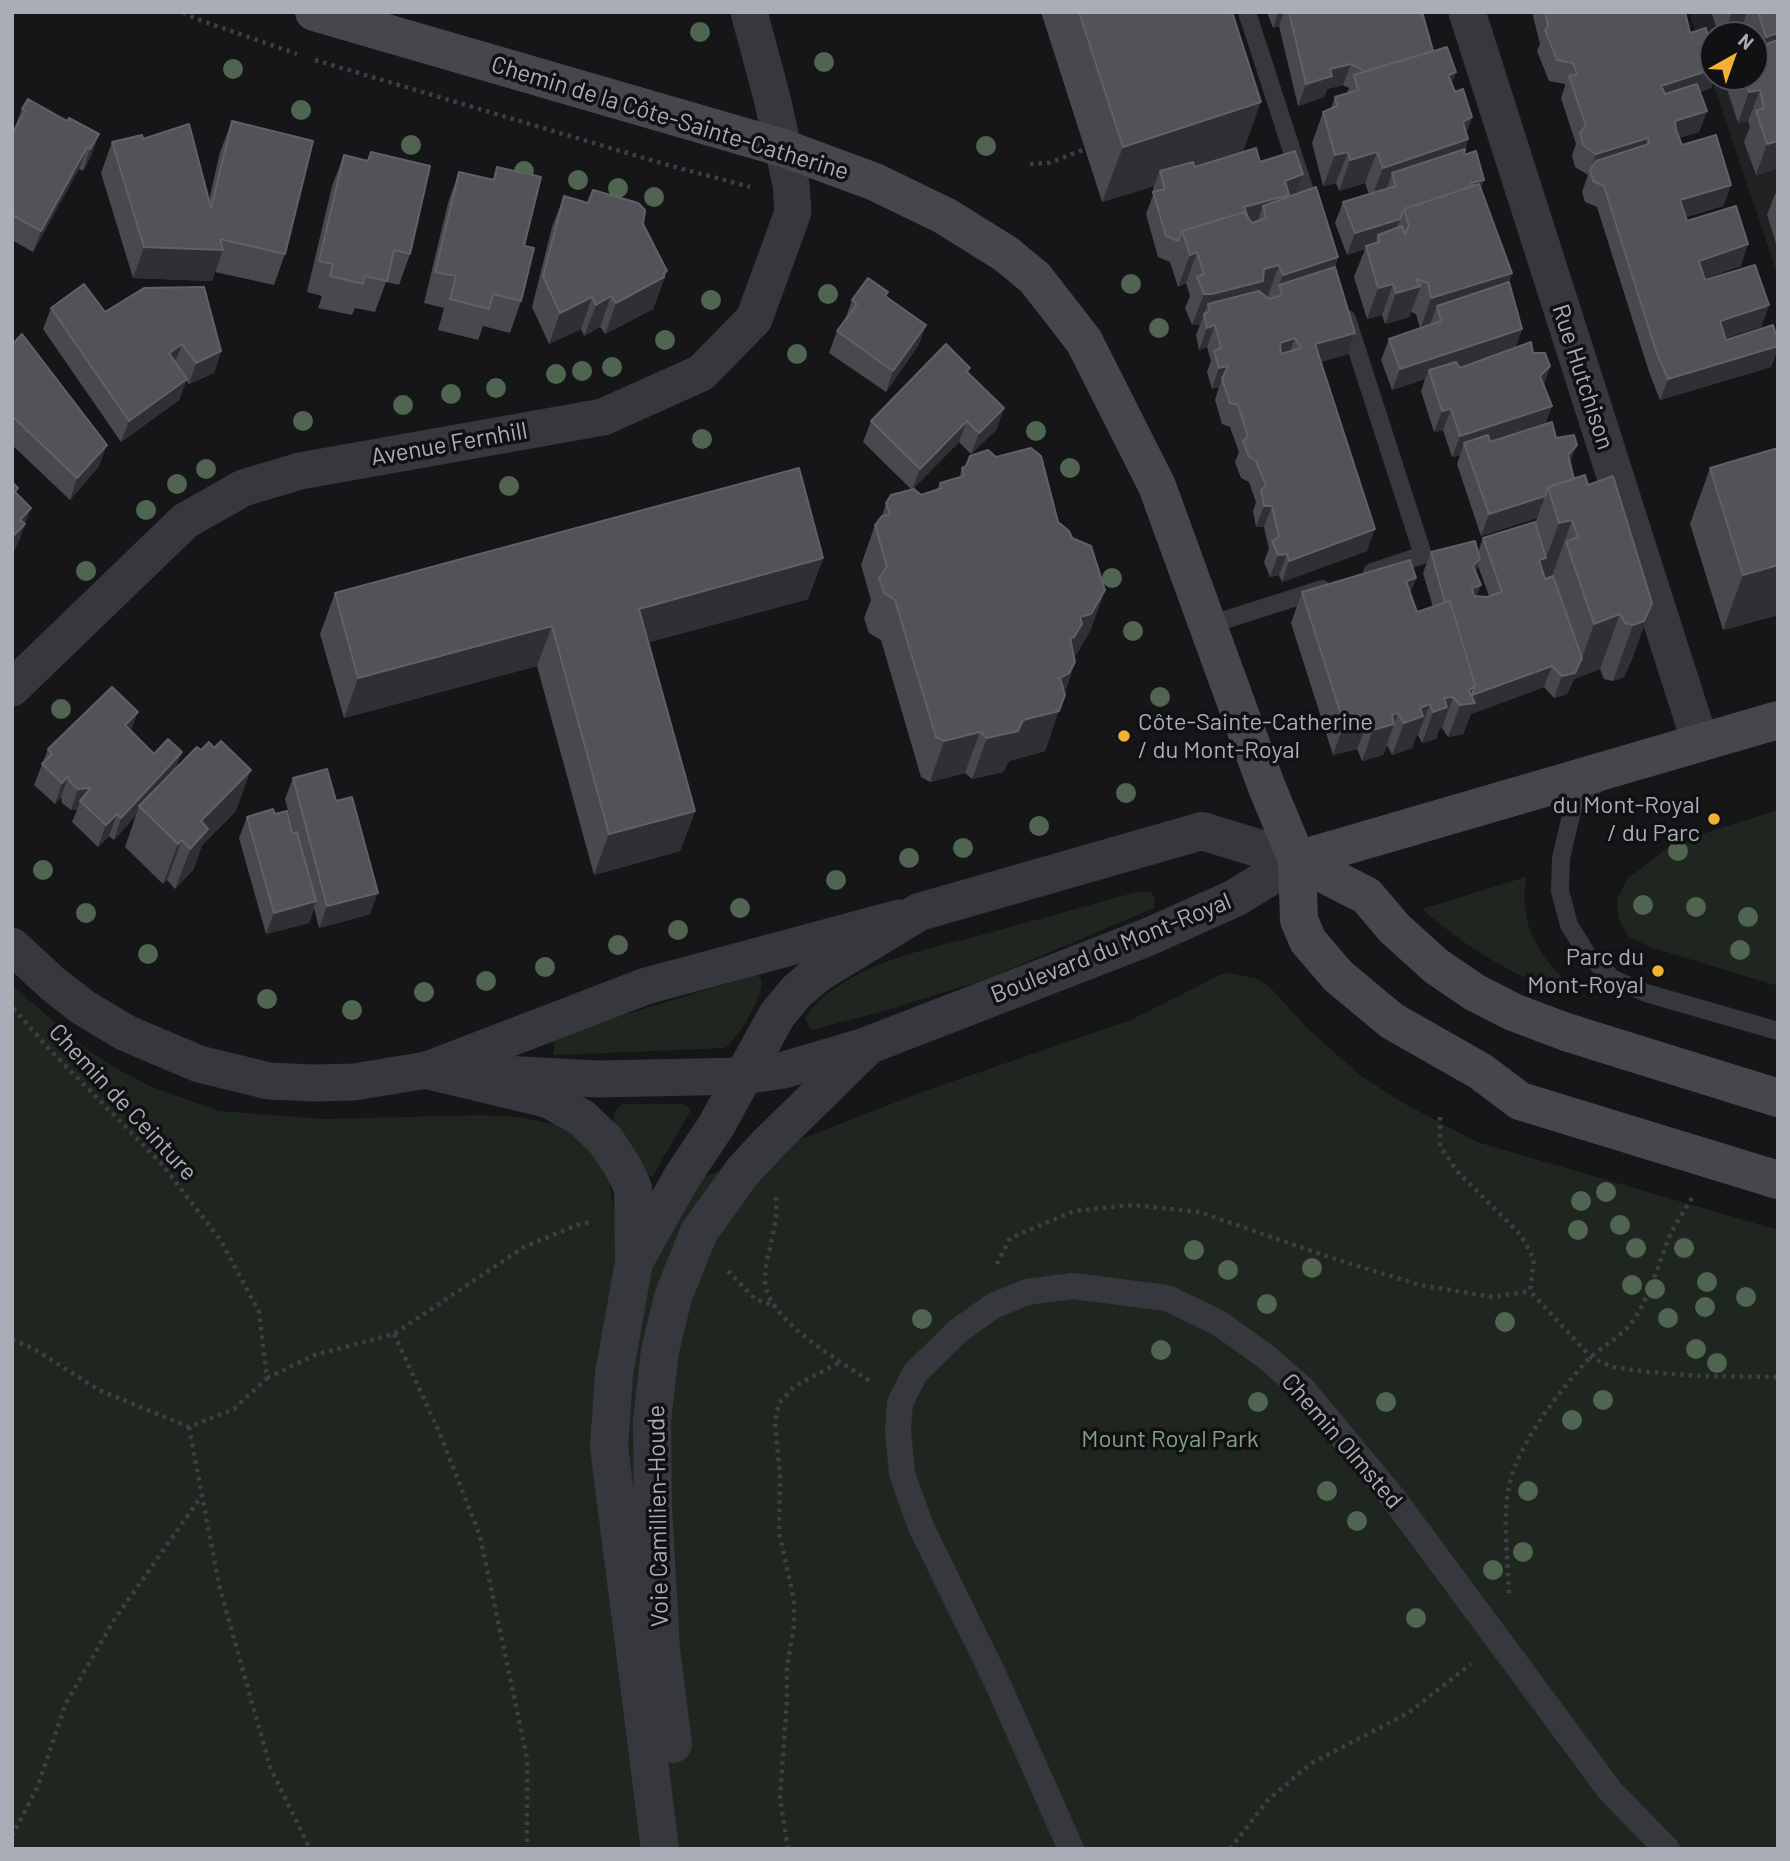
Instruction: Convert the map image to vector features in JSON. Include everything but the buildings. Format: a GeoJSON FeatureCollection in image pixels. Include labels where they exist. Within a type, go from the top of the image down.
{"type":"FeatureCollection","features":[{"type":"Feature","properties":{"kind":"main road","name":"Chemin de la Côte-Sainte-Catherine"},"geometry":{"type":"LineString","coordinates":[[313,12],[783,148],[875,181],[945,216],[1006,254],[1035,278],[1084,341],[1157,486],[1266,785],[1297,860],[1299,920],[1308,941],[1338,976],[1392,1021],[1480,1071],[1520,1101],[1778,1180]]}},
{"type":"Feature","properties":{"kind":"main road"},"geometry":{"type":"LineString","coordinates":[[1297,860],[1778,720]]}},
{"type":"Feature","properties":{"kind":"main road"},"geometry":{"type":"LineString","coordinates":[[1297,860],[1367,896],[1394,928],[1436,966],[1474,992],[1513,1012],[1566,1032],[1778,1098]]}},
{"type":"Feature","properties":{"kind":"street","name":"Avenue Fernhill"},"geometry":{"type":"LineString","coordinates":[[12,688],[184,522],[243,488],[300,471],[603,417],[701,373],[754,319],[793,212],[791,184],[767,75],[749,12]]}},
{"type":"Feature","properties":{"kind":"street","name":"Rue Hutchison"},"geometry":{"type":"LineString","coordinates":[[1467,12],[1618,505],[1700,742]]}},
{"type":"Feature","properties":{"kind":"street","name":"Boulevard du Mont-Royal"},"geometry":{"type":"LineString","coordinates":[[12,946],[84,1008],[126,1033],[199,1064],[269,1081],[354,1082],[427,1070],[646,986],[1202,831],[1297,860]]}},
{"type":"Feature","properties":{"kind":"street","name":"Boulevard du Mont-Royal"},"geometry":{"type":"LineString","coordinates":[[427,1070],[598,1079],[744,1076],[783,1070],[869,1045],[1149,937],[1235,898],[1297,860]]}},
{"type":"Feature","properties":{"kind":"street","name":"Boulevard du Mont-Royal"},"geometry":{"type":"LineString","coordinates":[[744,1076],[777,1015],[796,992],[817,974],[919,912]]}},
{"type":"Feature","properties":{"kind":"street","name":"Voie Camillien-Houde"},"geometry":{"type":"LineString","coordinates":[[686,1849],[661,1648],[653,1507],[652,1421],[660,1351],[673,1297],[699,1232],[752,1161],[869,1045]]}},
{"type":"Feature","properties":{"kind":"street"},"geometry":{"type":"LineString","coordinates":[[427,1070],[548,1099],[582,1118],[606,1141],[633,1188],[634,1262]]}},
{"type":"Feature","properties":{"kind":"street","name":"Voie Camillien-Houde"},"geometry":{"type":"LineString","coordinates":[[660,1849],[609,1447],[614,1374],[634,1262],[744,1076]]}},
{"type":"Feature","properties":{"kind":"street","name":"Chemin Olmsted"},"geometry":{"type":"LineString","coordinates":[[1072,1849],[996,1681],[922,1529],[902,1474],[898,1430],[900,1403],[915,1373],[958,1331],[993,1306],[1027,1292],[1073,1286],[1167,1298],[1219,1323],[1265,1356],[1302,1388],[1394,1499],[1611,1792],[1667,1849]]}},
{"type":"Feature","properties":{"kind":"lane"},"geometry":{"type":"LineString","coordinates":[[1247,12],[1316,224]]}},
{"type":"Feature","properties":{"kind":"lane"},"geometry":{"type":"LineString","coordinates":[[1209,625],[1428,556],[1341,303]]}},
{"type":"Feature","properties":{"kind":"lane"},"geometry":{"type":"LineString","coordinates":[[1616,767],[1574,803],[1562,858],[1560,891],[1569,925],[1587,954],[1613,979],[1646,993],[1778,1031]]}},
{"type":"Feature","properties":{"kind":"path"},"geometry":{"type":"LineString","coordinates":[[183,12],[298,54]]}},
{"type":"Feature","properties":{"kind":"path","name":"Chemin de la Côte-Sainte-Catherine"},"geometry":{"type":"LineString","coordinates":[[311,58],[664,164],[753,187]]}},
{"type":"Feature","properties":{"kind":"path"},"geometry":{"type":"LineString","coordinates":[[1030,164],[1049,163],[1085,149]]}},
{"type":"Feature","properties":{"kind":"path","name":"Chemin de Ceinture"},"geometry":{"type":"LineString","coordinates":[[12,1007],[49,1049],[161,1163],[221,1241],[259,1312],[267,1378]]}},
{"type":"Feature","properties":{"kind":"path"},"geometry":{"type":"LineString","coordinates":[[1440,1117],[1440,1146],[1457,1171],[1520,1234],[1534,1259],[1530,1291],[1591,1357],[1612,1367],[1648,1372],[1778,1377]]}},
{"type":"Feature","properties":{"kind":"path"},"geometry":{"type":"LineString","coordinates":[[776,1194],[776,1227],[764,1279],[766,1292],[773,1305],[784,1318],[840,1362],[900,1403]]}},
{"type":"Feature","properties":{"kind":"path"},"geometry":{"type":"LineString","coordinates":[[1230,1849],[1267,1801],[1310,1764],[1408,1713],[1497,1641],[1509,1615],[1508,1490],[1534,1429],[1591,1357],[1611,1344],[1634,1320],[1657,1273],[1669,1238],[1692,1197]]}},
{"type":"Feature","properties":{"kind":"path"},"geometry":{"type":"LineString","coordinates":[[993,1306],[996,1265],[1010,1238],[1074,1211],[1133,1205],[1199,1212],[1420,1285],[1493,1297],[1530,1291]]}},
{"type":"Feature","properties":{"kind":"path"},"geometry":{"type":"LineString","coordinates":[[12,1339],[34,1349],[99,1390],[189,1427],[234,1409],[267,1378],[315,1355],[394,1334],[524,1247],[577,1225],[600,1221]]}},
{"type":"Feature","properties":{"kind":"path"},"geometry":{"type":"LineString","coordinates":[[721,1263],[755,1299],[773,1305]]}},
{"type":"Feature","properties":{"kind":"path"},"geometry":{"type":"LineString","coordinates":[[394,1334],[440,1434],[480,1536],[527,1758],[527,1849]]}},
{"type":"Feature","properties":{"kind":"path"},"geometry":{"type":"LineString","coordinates":[[788,1849],[780,1798],[788,1699],[787,1666],[794,1626],[794,1600],[779,1532],[780,1476],[775,1422],[779,1403],[795,1386],[840,1362]]}},
{"type":"Feature","properties":{"kind":"path"},"geometry":{"type":"LineString","coordinates":[[189,1427],[219,1585],[270,1767],[310,1849]]}},
{"type":"Feature","properties":{"kind":"path"},"geometry":{"type":"LineString","coordinates":[[12,1836],[37,1788],[66,1703],[114,1620],[203,1494]]}},
{"type":"Feature","properties":{"kind":"shaded area"},"geometry":{"type":"Polygon","coordinates":[[[1689,12],[1778,12],[1778,276],[1716,91],[1769,91],[1769,21],[1699,21],[1699,42],[1689,12]]]}},
{"type":"Feature","properties":{"kind":"green space"},"geometry":{"type":"Polygon","coordinates":[[[1778,810],[1778,986],[1650,947],[1629,937],[1618,918],[1617,900],[1627,879],[1674,843],[1778,810]]]}},
{"type":"Feature","properties":{"kind":"green space"},"geometry":{"type":"Polygon","coordinates":[[[1526,877],[1525,911],[1534,939],[1549,963],[1572,988],[1569,995],[1509,970],[1456,936],[1422,909],[1526,877]]]}},
{"type":"Feature","properties":{"kind":"green space"},"geometry":{"type":"Polygon","coordinates":[[[1151,891],[1155,899],[1154,908],[984,980],[811,1030],[805,1018],[822,999],[843,983],[890,960],[1133,893],[1151,891]]]}},
{"type":"Feature","properties":{"kind":"green space","name":"Mount Royal Park"},"geometry":{"type":"Polygon","coordinates":[[[1229,973],[1257,979],[1269,986],[1309,1030],[1360,1075],[1403,1103],[1477,1142],[1778,1230],[1778,1849],[12,1849],[12,986],[89,1051],[121,1071],[152,1087],[219,1111],[324,1119],[481,1115],[520,1117],[556,1125],[582,1139],[608,1175],[614,1212],[922,1092],[1131,1020],[1229,973]]]}},
{"type":"Feature","properties":{"kind":"green space"},"geometry":{"type":"Polygon","coordinates":[[[756,975],[761,978],[760,993],[743,1026],[725,1048],[554,1055],[554,1036],[756,975]]]}},
{"type":"Feature","properties":{"kind":"green space"},"geometry":{"type":"Polygon","coordinates":[[[623,1104],[681,1104],[689,1107],[690,1112],[652,1177],[645,1172],[638,1155],[614,1122],[615,1110],[623,1104]]]}},
{"type":"Feature","properties":{"kind":"place","name":"Côte-Sainte-Catherine / du Mont-Royal"},"geometry":{"type":"Point","coordinates":[1124,736]}},
{"type":"Feature","properties":{"kind":"place","name":"du Mont-Royal / du Parc"},"geometry":{"type":"Point","coordinates":[1714,819]}},
{"type":"Feature","properties":{"kind":"place","name":"Parc du Mont-Royal"},"geometry":{"type":"Point","coordinates":[1658,971]}}]}
